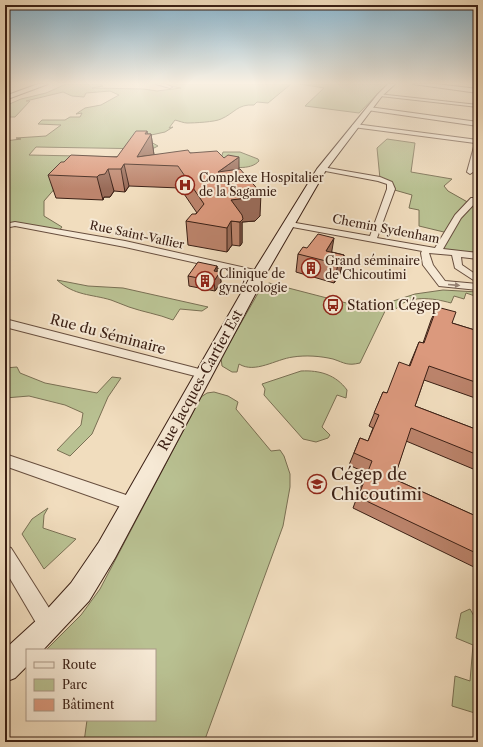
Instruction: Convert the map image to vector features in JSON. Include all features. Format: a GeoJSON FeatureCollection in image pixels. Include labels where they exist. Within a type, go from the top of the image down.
{"type":"FeatureCollection","features":[{"type":"Feature","properties":{"kind":"main road","name":"Rue Jacques-Cartier Est"},"geometry":{"type":"LineString","coordinates":[[5,668],[49,626],[80,592],[107,550],[259,274],[322,170],[361,119]]}},
{"type":"Feature","properties":{"kind":"street"},"geometry":{"type":"LineString","coordinates":[[441,119],[478,124]]}},
{"type":"Feature","properties":{"kind":"street"},"geometry":{"type":"LineString","coordinates":[[355,126],[478,142],[470,172]]}},
{"type":"Feature","properties":{"kind":"street"},"geometry":{"type":"LineString","coordinates":[[322,170],[380,179],[390,183],[391,189],[373,238]]}},
{"type":"Feature","properties":{"kind":"street"},"geometry":{"type":"LineString","coordinates":[[437,251],[458,217],[474,200]]}},
{"type":"Feature","properties":{"kind":"street","name":"Chemin Sydenham"},"geometry":{"type":"LineString","coordinates":[[290,224],[373,238],[437,251],[478,256]]}},
{"type":"Feature","properties":{"kind":"street","name":"Rue Saint-Vallier"},"geometry":{"type":"LineString","coordinates":[[7,225],[125,244],[259,274]]}},
{"type":"Feature","properties":{"kind":"street"},"geometry":{"type":"LineString","coordinates":[[427,249],[425,253],[426,259],[442,284],[478,287]]}},
{"type":"Feature","properties":{"kind":"street"},"geometry":{"type":"LineString","coordinates":[[456,254],[458,266],[478,280]]}},
{"type":"Feature","properties":{"kind":"street","name":"Rue du Séminaire"},"geometry":{"type":"LineString","coordinates":[[5,323],[203,374]]}},
{"type":"Feature","properties":{"kind":"street"},"geometry":{"type":"LineString","coordinates":[[5,460],[132,504]]}},
{"type":"Feature","properties":{"kind":"street"},"geometry":{"type":"LineString","coordinates":[[5,554],[49,626]]}},
{"type":"Feature","properties":{"kind":"green space"},"geometry":{"type":"Polygon","coordinates":[[[221,119],[187,123],[175,120],[169,128],[173,127],[165,132],[142,137],[158,146],[152,149],[36,147],[29,155],[127,157],[76,164],[44,201],[44,216],[62,227],[58,232],[15,224],[5,226],[5,141],[21,139],[16,138],[46,136],[61,125],[38,124],[42,120],[221,119]]]}},
{"type":"Feature","properties":{"kind":"green space"},"geometry":{"type":"Polygon","coordinates":[[[387,139],[415,143],[411,172],[452,179],[444,186],[448,191],[471,204],[478,202],[478,252],[437,251],[448,233],[419,226],[419,210],[409,208],[412,195],[391,189],[391,186],[380,179],[377,148],[387,139]]]}},
{"type":"Feature","properties":{"kind":"green space"},"geometry":{"type":"Polygon","coordinates":[[[223,152],[240,152],[258,159],[259,161],[246,167],[219,165],[223,152]]]}},
{"type":"Feature","properties":{"kind":"green space"},"geometry":{"type":"Polygon","coordinates":[[[57,280],[88,286],[123,288],[208,307],[202,311],[180,309],[173,320],[134,309],[111,300],[77,292],[57,280]]]}},
{"type":"Feature","properties":{"kind":"green space"},"geometry":{"type":"Polygon","coordinates":[[[269,283],[354,305],[381,305],[415,294],[443,290],[478,292],[478,297],[466,293],[464,299],[454,296],[451,303],[429,299],[414,299],[400,305],[395,310],[387,307],[360,363],[349,364],[323,357],[298,356],[286,358],[259,367],[245,367],[239,364],[237,372],[232,372],[222,366],[221,358],[261,288],[269,283]]]}},
{"type":"Feature","properties":{"kind":"green space"},"geometry":{"type":"Polygon","coordinates":[[[17,367],[20,373],[45,383],[97,393],[112,377],[121,378],[108,397],[92,434],[70,456],[57,450],[81,425],[83,413],[65,405],[29,396],[5,398],[5,368],[17,367]]]}},
{"type":"Feature","properties":{"kind":"green space"},"geometry":{"type":"Polygon","coordinates":[[[301,371],[315,371],[327,374],[343,385],[347,390],[346,398],[337,395],[322,427],[330,435],[328,438],[316,442],[303,439],[264,395],[265,389],[262,384],[301,371]]]}},
{"type":"Feature","properties":{"kind":"green space"},"geometry":{"type":"Polygon","coordinates":[[[214,392],[228,396],[238,402],[236,409],[271,451],[280,450],[284,456],[290,474],[290,487],[283,526],[204,742],[84,742],[87,721],[156,721],[156,649],[47,649],[81,615],[100,589],[201,397],[207,393],[214,392]]]}},
{"type":"Feature","properties":{"kind":"green space"},"geometry":{"type":"Polygon","coordinates":[[[48,508],[44,515],[43,528],[76,539],[44,569],[22,534],[32,519],[48,508]]]}},
{"type":"Feature","properties":{"kind":"green space"},"geometry":{"type":"Polygon","coordinates":[[[470,609],[478,623],[478,714],[452,706],[455,676],[470,681],[473,645],[456,638],[461,613],[470,609]]]}},
{"type":"Feature","properties":{"kind":"building"},"geometry":{"type":"Polygon","coordinates":[[[136,131],[147,131],[145,134],[151,134],[137,157],[188,150],[190,153],[217,151],[224,158],[228,155],[239,157],[218,172],[240,169],[261,193],[255,197],[231,200],[242,215],[243,219],[240,222],[231,221],[227,228],[186,221],[192,214],[196,214],[204,204],[178,166],[124,164],[121,169],[108,169],[105,174],[97,177],[48,175],[61,162],[64,162],[71,155],[117,157],[136,131]]]}},
{"type":"Feature","properties":{"kind":"building"},"geometry":{"type":"Polygon","coordinates":[[[318,234],[334,238],[326,251],[344,255],[338,264],[298,254],[303,247],[307,248],[318,234]]]}},
{"type":"Feature","properties":{"kind":"building"},"geometry":{"type":"Polygon","coordinates":[[[198,262],[217,266],[214,271],[220,272],[214,281],[188,276],[198,262]]]}},
{"type":"Feature","properties":{"kind":"building","name":"Cégep de Chicoutimi"},"geometry":{"type":"Polygon","coordinates":[[[437,307],[456,312],[452,323],[478,331],[478,383],[429,366],[415,406],[478,430],[478,455],[411,428],[394,479],[478,517],[478,554],[358,497],[372,461],[354,453],[360,438],[368,441],[379,415],[374,413],[383,392],[387,393],[399,362],[410,366],[419,342],[424,343],[437,307]]]}},
{"type":"Feature","properties":{"kind":"place","name":"Complexe Hospitalier de la Sagamie"},"geometry":{"type":"Point","coordinates":[185,185]}},
{"type":"Feature","properties":{"kind":"place","name":"Grand séminaire de Chicoutimi"},"geometry":{"type":"Point","coordinates":[311,268]}},
{"type":"Feature","properties":{"kind":"place","name":"Clinique de gynécologie"},"geometry":{"type":"Point","coordinates":[205,281]}},
{"type":"Feature","properties":{"kind":"place","name":"Station Cégep"},"geometry":{"type":"Point","coordinates":[333,305]}},
{"type":"Feature","properties":{"kind":"place","name":"Cégep de Chicoutimi"},"geometry":{"type":"Point","coordinates":[317,484]}}]}
